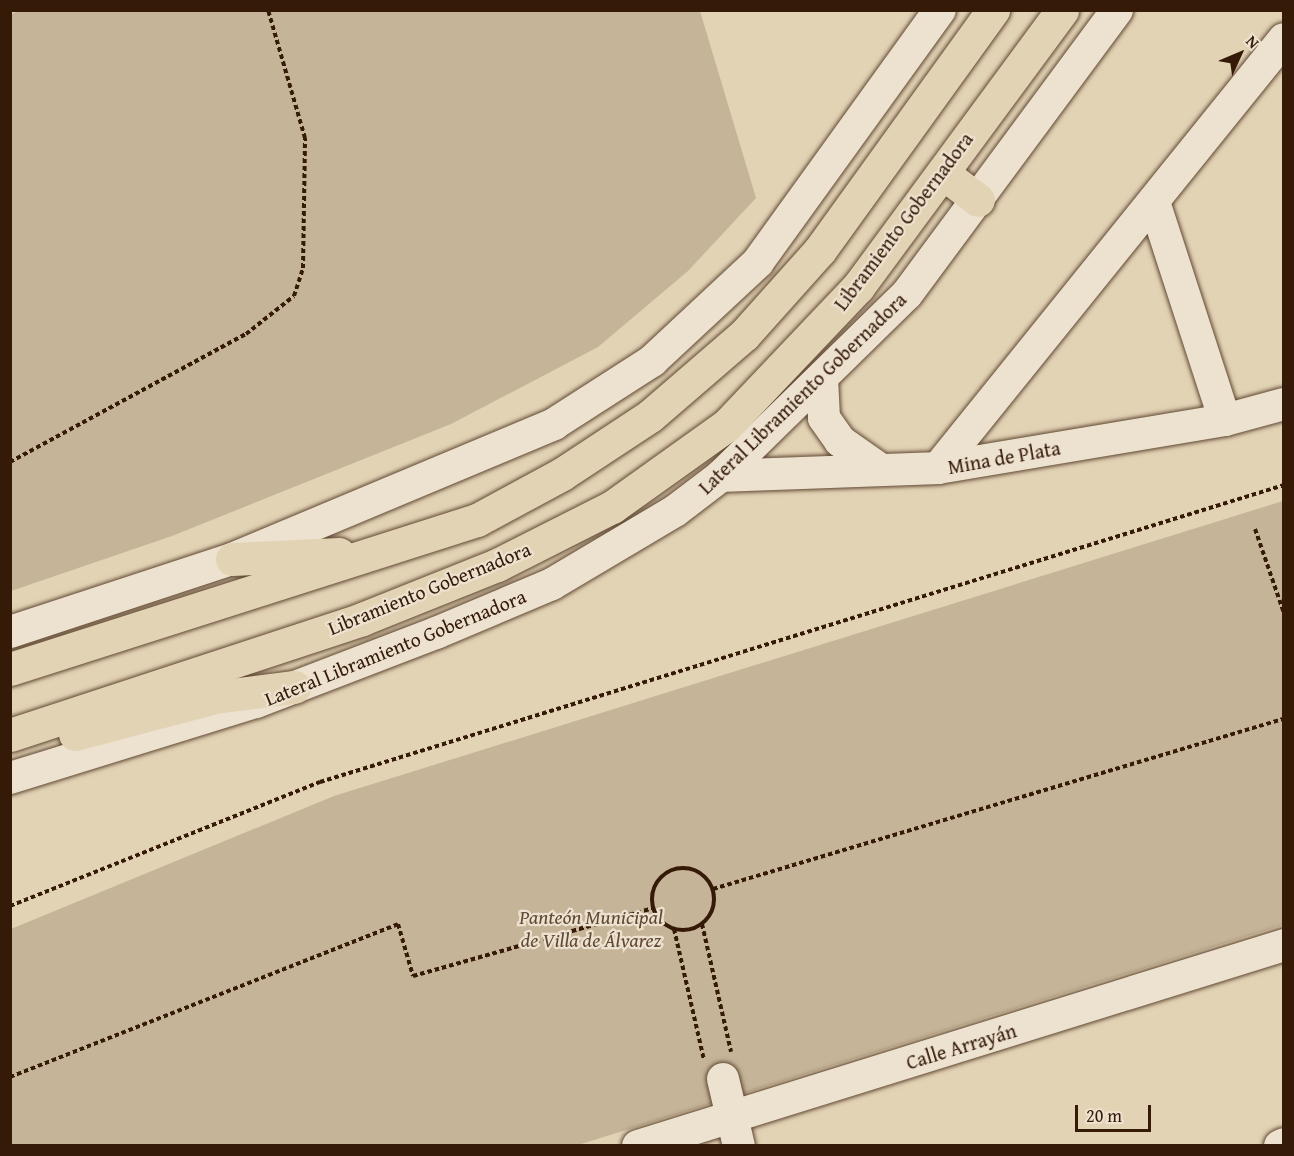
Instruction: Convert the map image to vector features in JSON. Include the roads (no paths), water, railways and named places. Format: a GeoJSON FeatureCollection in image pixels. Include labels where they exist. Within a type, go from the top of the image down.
{"type":"FeatureCollection","features":[{"type":"Feature","properties":{"kind":"highway"},"geometry":{"type":"LineString","coordinates":[[10,669],[385,552],[477,520],[562,474],[650,416],[744,335],[820,250],[993,10]]}},
{"type":"Feature","properties":{"kind":"highway","name":"Libramiento Gobernadora"},"geometry":{"type":"LineString","coordinates":[[10,735],[362,619],[497,565],[612,507],[727,425],[858,286],[1062,10]]}},
{"type":"Feature","properties":{"kind":"highway"},"geometry":{"type":"LineString","coordinates":[[942,173],[978,200]]}},
{"type":"Feature","properties":{"kind":"highway"},"geometry":{"type":"LineString","coordinates":[[232,559],[385,552]]}},
{"type":"Feature","properties":{"kind":"highway"},"geometry":{"type":"LineString","coordinates":[[10,741],[66,737],[215,697],[294,687]]}},
{"type":"Feature","properties":{"kind":"street"},"geometry":{"type":"LineString","coordinates":[[10,632],[232,559],[554,424],[652,361],[758,262],[940,10]]}},
{"type":"Feature","properties":{"kind":"street","name":"Lateral Libramiento Gobernadora"},"geometry":{"type":"LineString","coordinates":[[10,778],[294,687],[552,584],[675,511],[721,476],[906,294],[1117,10]]}},
{"type":"Feature","properties":{"kind":"street"},"geometry":{"type":"LineString","coordinates":[[938,468],[1155,205],[1284,39]]}},
{"type":"Feature","properties":{"kind":"street"},"geometry":{"type":"LineString","coordinates":[[1155,205],[1224,420]]}},
{"type":"Feature","properties":{"kind":"street"},"geometry":{"type":"LineString","coordinates":[[822,378],[824,418],[840,441],[877,467]]}},
{"type":"Feature","properties":{"kind":"street","name":"Mina de Plata"},"geometry":{"type":"LineString","coordinates":[[721,476],[877,467],[938,468],[1224,420],[1284,404]]}},
{"type":"Feature","properties":{"kind":"street","name":"Calle Arrayán"},"geometry":{"type":"LineString","coordinates":[[638,1146],[736,1131],[1284,945]]}},
{"type":"Feature","properties":{"kind":"street"},"geometry":{"type":"LineString","coordinates":[[723,1079],[736,1131]]}},
{"type":"Feature","properties":{"kind":"park label","name":"Panteón Municipal de Villa de Álvarez"},"geometry":{"type":"Point","coordinates":[591,928]}}]}
